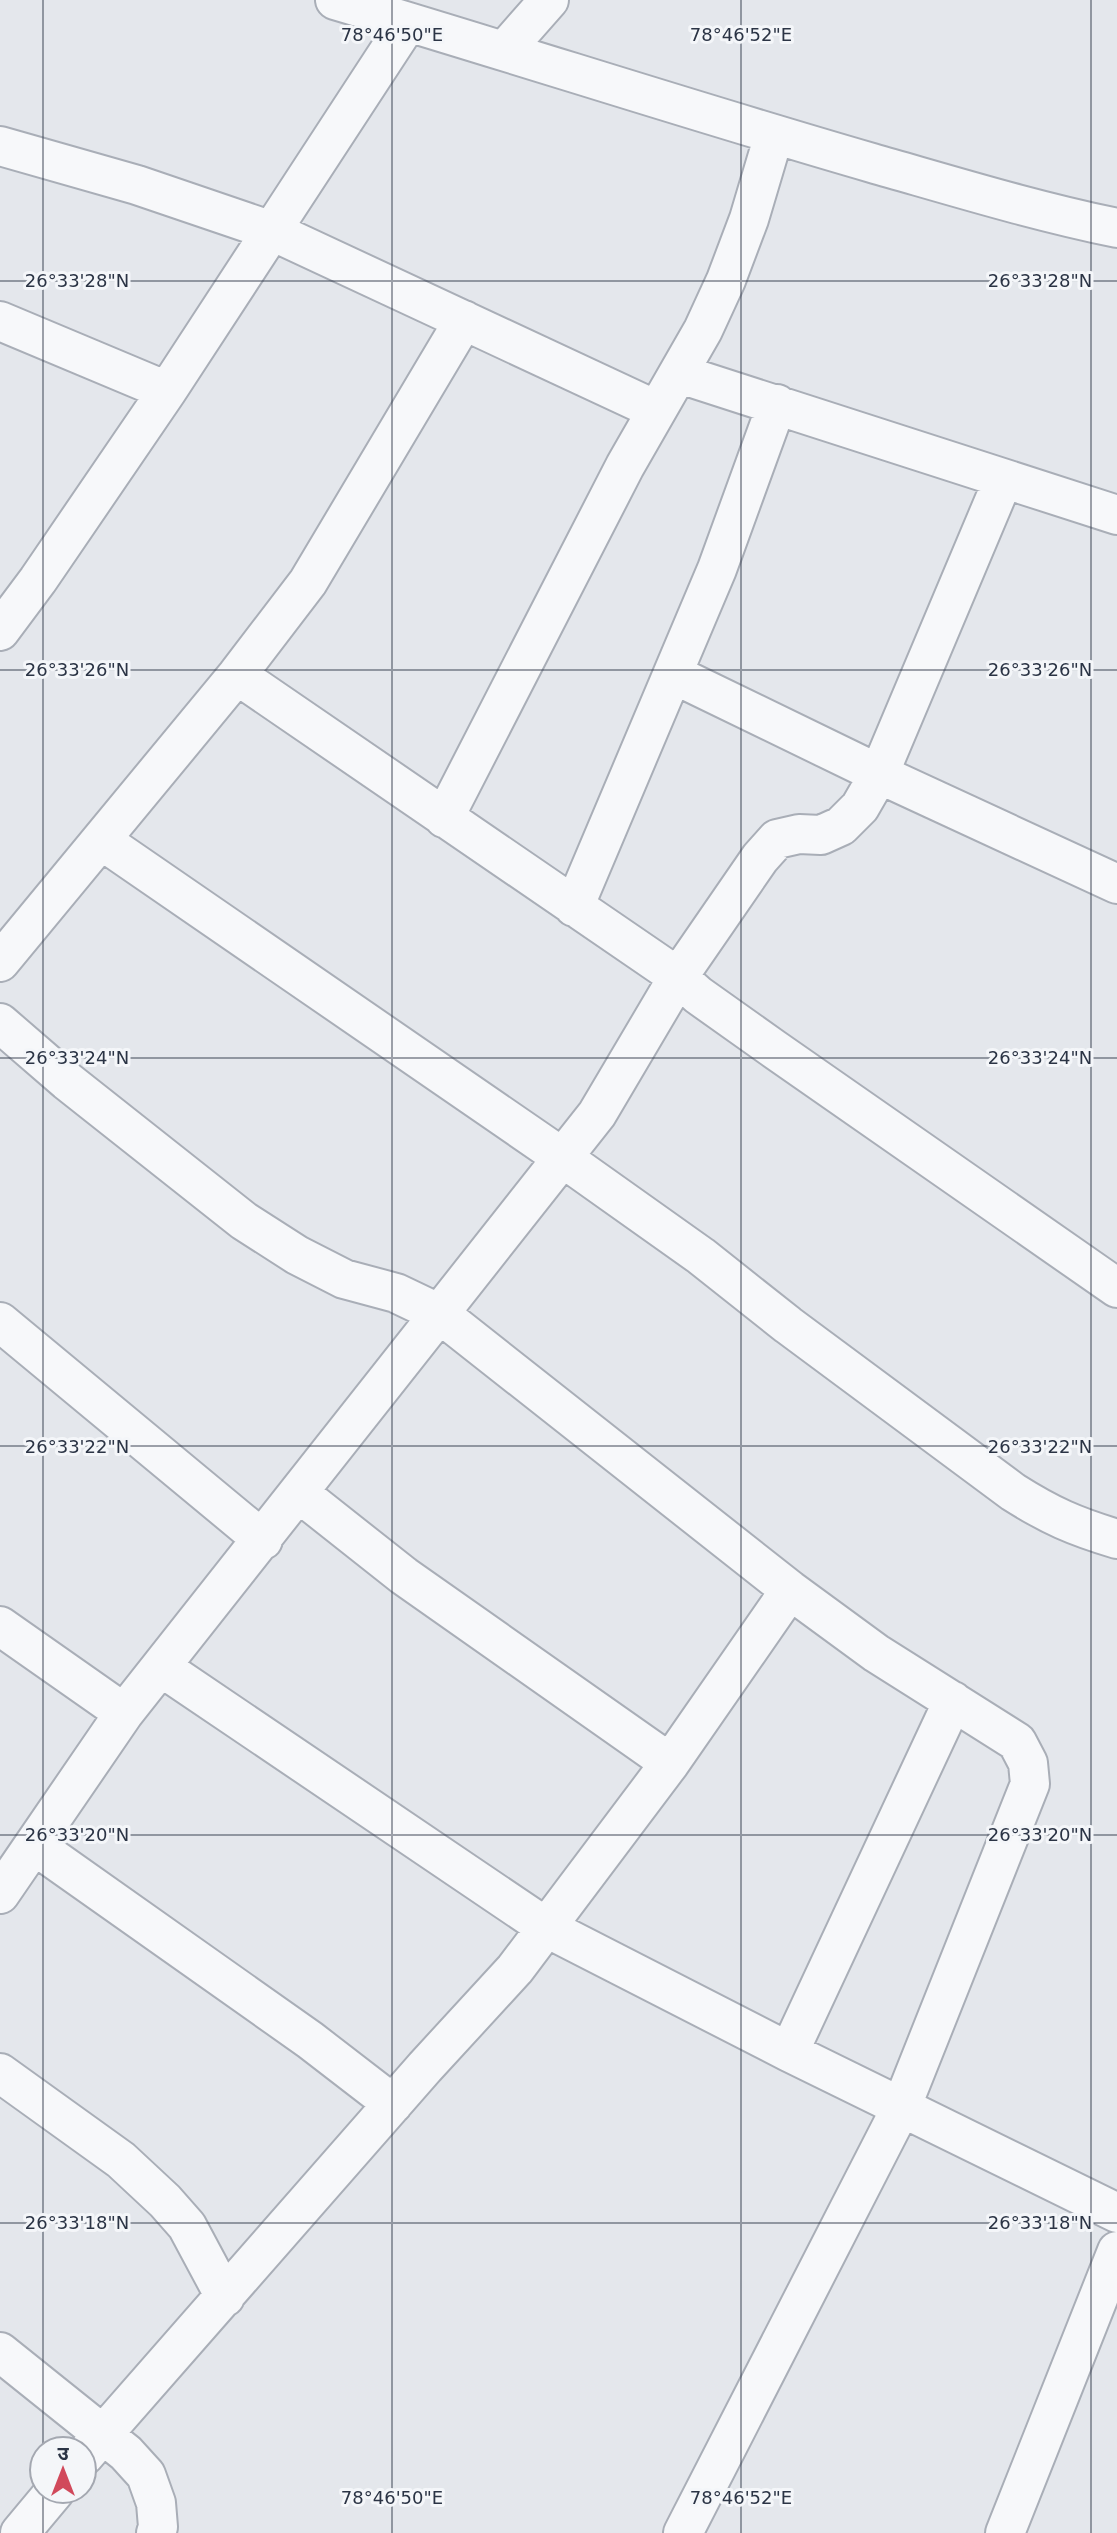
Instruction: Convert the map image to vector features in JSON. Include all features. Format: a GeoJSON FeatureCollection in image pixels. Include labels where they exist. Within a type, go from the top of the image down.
{"type":"FeatureCollection","features":[{"type":"Feature","properties":{"kind":"street"},"geometry":{"type":"LineString","coordinates":[[335,0],[505,50],[774,135],[1056,215],[1117,228]]}},
{"type":"Feature","properties":{"kind":"street"},"geometry":{"type":"LineString","coordinates":[[505,50],[549,0]]}},
{"type":"Feature","properties":{"kind":"street"},"geometry":{"type":"LineString","coordinates":[[0,631],[167,391],[408,22]]}},
{"type":"Feature","properties":{"kind":"street"},"geometry":{"type":"LineString","coordinates":[[444,818],[625,466],[656,410],[680,374],[726,280],[749,219],[774,135]]}},
{"type":"Feature","properties":{"kind":"street"},"geometry":{"type":"LineString","coordinates":[[0,146],[137,184],[272,231],[656,410]]}},
{"type":"Feature","properties":{"kind":"street"},"geometry":{"type":"LineString","coordinates":[[0,962],[237,675],[308,582],[464,320]]}},
{"type":"Feature","properties":{"kind":"street"},"geometry":{"type":"LineString","coordinates":[[0,321],[167,391]]}},
{"type":"Feature","properties":{"kind":"street"},"geometry":{"type":"LineString","coordinates":[[680,374],[1117,515]]}},
{"type":"Feature","properties":{"kind":"street"},"geometry":{"type":"LineString","coordinates":[[575,908],[717,569],[777,404]]}},
{"type":"Feature","properties":{"kind":"street"},"geometry":{"type":"LineString","coordinates":[[1,1889],[124,1713],[563,1158],[617,1084],[678,977],[760,858],[777,839],[799,834],[821,835],[841,826],[860,807],[879,774],[1003,480]]}},
{"type":"Feature","properties":{"kind":"street"},"geometry":{"type":"LineString","coordinates":[[673,674],[879,774],[1117,884]]}},
{"type":"Feature","properties":{"kind":"street"},"geometry":{"type":"LineString","coordinates":[[237,675],[678,977],[698,995],[774,1049],[1117,1288]]}},
{"type":"Feature","properties":{"kind":"street"},"geometry":{"type":"LineString","coordinates":[[101,840],[701,1256],[788,1325],[1013,1492],[1044,1512],[1073,1525],[1117,1539]]}},
{"type":"Feature","properties":{"kind":"street"},"geometry":{"type":"LineString","coordinates":[[0,1023],[67,1081],[244,1221],[297,1255],[344,1279],[396,1293],[440,1314],[790,1590],[876,1653],[1017,1742],[1028,1763],[1030,1784],[901,2108],[683,2533]]}},
{"type":"Feature","properties":{"kind":"street"},"geometry":{"type":"LineString","coordinates":[[0,1322],[263,1539]]}},
{"type":"Feature","properties":{"kind":"street"},"geometry":{"type":"LineString","coordinates":[[299,1493],[404,1576],[670,1763]]}},
{"type":"Feature","properties":{"kind":"street"},"geometry":{"type":"LineString","coordinates":[[98,2439],[515,1969],[670,1763],[790,1590]]}},
{"type":"Feature","properties":{"kind":"street"},"geometry":{"type":"LineString","coordinates":[[0,1626],[124,1713]]}},
{"type":"Feature","properties":{"kind":"street"},"geometry":{"type":"LineString","coordinates":[[161,1668],[547,1928],[789,2052],[1117,2213]]}},
{"type":"Feature","properties":{"kind":"street"},"geometry":{"type":"LineString","coordinates":[[789,2052],[953,1701]]}},
{"type":"Feature","properties":{"kind":"street"},"geometry":{"type":"LineString","coordinates":[[34,1845],[310,2040],[393,2104]]}},
{"type":"Feature","properties":{"kind":"street"},"geometry":{"type":"LineString","coordinates":[[0,2073],[121,2160],[164,2201],[187,2226],[225,2297]]}},
{"type":"Feature","properties":{"kind":"street"},"geometry":{"type":"LineString","coordinates":[[1004,2533],[1117,2251]]}},
{"type":"Feature","properties":{"kind":"street"},"geometry":{"type":"LineString","coordinates":[[5,2367],[82,2435]]}},
{"type":"Feature","properties":{"kind":"street"},"geometry":{"type":"LineString","coordinates":[[98,2446],[126,2453],[146,2475],[156,2503],[156,2533]]}},
{"type":"Feature","properties":{"kind":"street"},"geometry":{"type":"LineString","coordinates":[[20,2533],[43,2505]]}}]}
